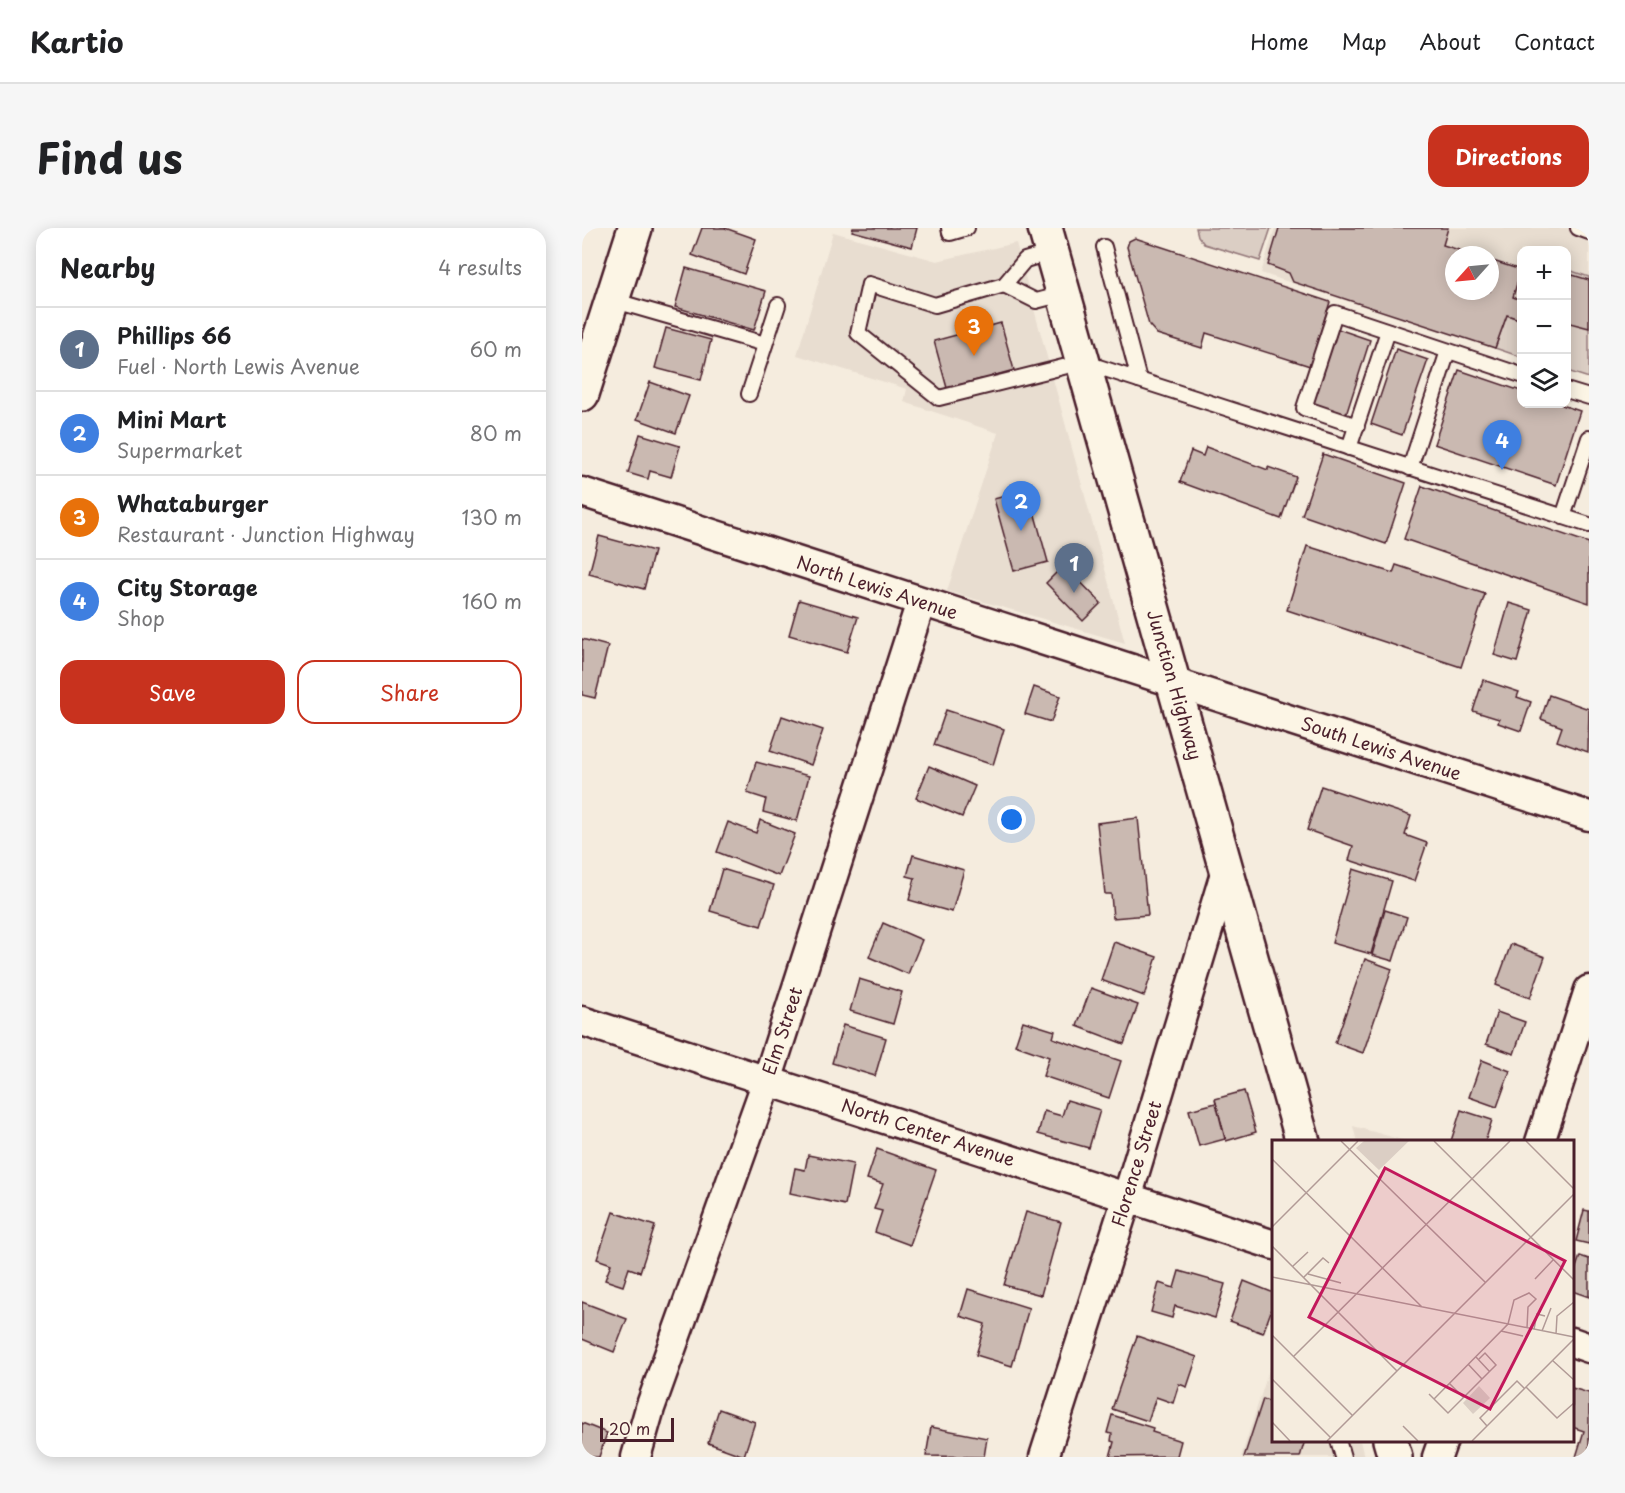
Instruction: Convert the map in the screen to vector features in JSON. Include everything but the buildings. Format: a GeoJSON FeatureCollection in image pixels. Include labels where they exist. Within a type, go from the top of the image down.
{"type":"FeatureCollection","features":[{"type":"Feature","properties":{"kind":"main road"},"geometry":{"type":"LineString","coordinates":[[582,394],[635,228]]}},
{"type":"Feature","properties":{"kind":"main road","name":"Junction Highway"},"geometry":{"type":"LineString","coordinates":[[1048,240],[1302,1140]]}},
{"type":"Feature","properties":{"kind":"main road"},"geometry":{"type":"LineString","coordinates":[[1391,1442],[1395,1457]]}},
{"type":"Feature","properties":{"kind":"street","name":"North Lewis Avenue"},"geometry":{"type":"LineString","coordinates":[[582,492],[1173,682]]}},
{"type":"Feature","properties":{"kind":"street","name":"Elm Street"},"geometry":{"type":"LineString","coordinates":[[636,1457],[654,1397],[767,1081],[921,602]]}},
{"type":"Feature","properties":{"kind":"street","name":"South Lewis Avenue"},"geometry":{"type":"LineString","coordinates":[[1173,682],[1589,816]]}},
{"type":"Feature","properties":{"kind":"street","name":"Florence Street"},"geometry":{"type":"LineString","coordinates":[[1044,1457],[1127,1198],[1226,870]]}},
{"type":"Feature","properties":{"kind":"street"},"geometry":{"type":"LineString","coordinates":[[1541,1140],[1589,990]]}},
{"type":"Feature","properties":{"kind":"street","name":"North Center Avenue"},"geometry":{"type":"LineString","coordinates":[[582,1021],[1272,1244]]}},
{"type":"Feature","properties":{"kind":"street"},"geometry":{"type":"LineString","coordinates":[[1574,1343],[1589,1348]]}},
{"type":"Feature","properties":{"kind":"street"},"geometry":{"type":"LineString","coordinates":[[1437,1457],[1442,1442]]}},
{"type":"Feature","properties":{"kind":"lane"},"geometry":{"type":"LineString","coordinates":[[949,228],[950,232],[967,228]]}},
{"type":"Feature","properties":{"kind":"lane"},"geometry":{"type":"LineString","coordinates":[[1578,228],[1589,232]]}},
{"type":"Feature","properties":{"kind":"lane"},"geometry":{"type":"LineString","coordinates":[[1048,240],[1025,260],[1004,285],[935,304],[868,284],[858,333],[939,398],[1083,362],[1589,525]]}},
{"type":"Feature","properties":{"kind":"lane"},"geometry":{"type":"LineString","coordinates":[[1104,247],[1139,380]]}},
{"type":"Feature","properties":{"kind":"lane"},"geometry":{"type":"LineString","coordinates":[[1004,285],[1036,301],[1063,294]]}},
{"type":"Feature","properties":{"kind":"lane"},"geometry":{"type":"LineString","coordinates":[[612,300],[765,344]]}},
{"type":"Feature","properties":{"kind":"lane"},"geometry":{"type":"LineString","coordinates":[[749,394],[778,304]]}},
{"type":"Feature","properties":{"kind":"lane"},"geometry":{"type":"LineString","coordinates":[[1357,426],[1304,408],[1335,313],[1517,374]]}},
{"type":"Feature","properties":{"kind":"lane"},"geometry":{"type":"LineString","coordinates":[[1349,448],[1389,331]]}},
{"type":"Feature","properties":{"kind":"lane"},"geometry":{"type":"LineString","coordinates":[[1410,468],[1448,351]]}},
{"type":"Feature","properties":{"kind":"lane"},"geometry":{"type":"LineString","coordinates":[[1571,392],[1589,397]]}},
{"type":"Feature","properties":{"kind":"lane"},"geometry":{"type":"LineString","coordinates":[[1563,517],[1589,438]]}},
{"type":"Feature","properties":{"kind":"lane"},"geometry":{"type":"LineString","coordinates":[[1338,1442],[1342,1457]]}},
{"type":"Feature","properties":{"kind":"shaded area"},"geometry":{"type":"Polygon","coordinates":[[[1196,228],[1271,228],[1260,261],[1204,244],[1196,228]]]}},
{"type":"Feature","properties":{"kind":"shaded area"},"geometry":{"type":"Polygon","coordinates":[[[1275,228],[1589,228],[1589,378],[1571,372],[1571,246],[1517,246],[1517,356],[1261,273],[1275,228]]]}},
{"type":"Feature","properties":{"kind":"shaded area"},"geometry":{"type":"Polygon","coordinates":[[[833,232],[937,261],[1016,243],[1125,643],[947,591],[998,433],[904,402],[907,389],[797,355],[833,232]]]}},
{"type":"Feature","properties":{"kind":"shaded area"},"geometry":{"type":"Polygon","coordinates":[[[1571,271],[1589,277],[1589,378],[1571,372],[1571,271]]]}},
{"type":"Feature","properties":{"kind":"shaded area"},"geometry":{"type":"Polygon","coordinates":[[[1507,315],[1517,319],[1517,356],[1495,348],[1507,315]]]}},
{"type":"Feature","properties":{"kind":"shaded area"},"geometry":{"type":"Polygon","coordinates":[[[1353,1126],[1402,1140],[1356,1140],[1353,1126]]]}},
{"type":"Feature","properties":{"kind":"shaded area"},"geometry":{"type":"Polygon","coordinates":[[[1272,1366],[1272,1442],[1360,1442],[1364,1457],[1241,1457],[1272,1366]]]}},
{"type":"Feature","properties":{"kind":"place","name":"Whataburger"},"geometry":{"type":"Point","coordinates":[974,356]}},
{"type":"Feature","properties":{"kind":"place","name":"City Storage"},"geometry":{"type":"Point","coordinates":[1502,470]}},
{"type":"Feature","properties":{"kind":"place","name":"Mini Mart"},"geometry":{"type":"Point","coordinates":[1021,531]}},
{"type":"Feature","properties":{"kind":"place","name":"Phillips 66"},"geometry":{"type":"Point","coordinates":[1074,593]}}]}
